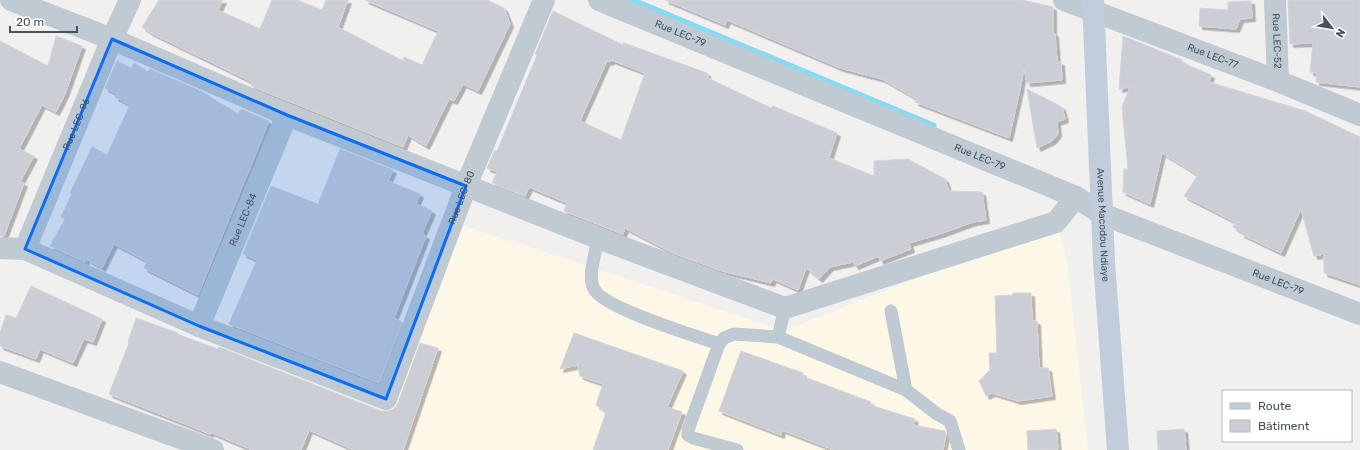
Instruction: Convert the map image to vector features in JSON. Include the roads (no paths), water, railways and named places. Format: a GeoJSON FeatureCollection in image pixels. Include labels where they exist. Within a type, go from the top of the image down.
{"type":"FeatureCollection","features":[{"type":"Feature","properties":{"kind":"street"},"geometry":{"type":"LineString","coordinates":[[11,0],[112,39],[287,114],[466,186],[598,238],[785,308],[1056,222],[1076,196]]}},
{"type":"Feature","properties":{"kind":"street","name":"Rue LEC-96"},"geometry":{"type":"LineString","coordinates":[[25,248],[112,39],[130,0]]}},
{"type":"Feature","properties":{"kind":"street","name":"Rue LEC-80"},"geometry":{"type":"LineString","coordinates":[[199,326],[386,399],[466,186],[544,0]]}},
{"type":"Feature","properties":{"kind":"street","name":"Rue LEC-79"},"geometry":{"type":"LineString","coordinates":[[599,0],[1076,196],[1102,214],[1360,314]]}},
{"type":"Feature","properties":{"kind":"street","name":"Rue LEC-77"},"geometry":{"type":"LineString","coordinates":[[1064,0],[1094,6],[1360,115]]}},
{"type":"Feature","properties":{"kind":"street","name":"Rue LEC-52"},"geometry":{"type":"LineString","coordinates":[[1275,0],[1278,81]]}},
{"type":"Feature","properties":{"kind":"street","name":"Avenue Macodou Ndiaye"},"geometry":{"type":"LineString","coordinates":[[1094,6],[1102,214],[1118,450]]}},
{"type":"Feature","properties":{"kind":"street","name":"Rue LEC-84"},"geometry":{"type":"LineString","coordinates":[[199,326],[287,114]]}},
{"type":"Feature","properties":{"kind":"street"},"geometry":{"type":"LineString","coordinates":[[0,248],[25,248],[199,326]]}},
{"type":"Feature","properties":{"kind":"street"},"geometry":{"type":"LineString","coordinates":[[0,372],[213,450]]}},
{"type":"Feature","properties":{"kind":"lane"},"geometry":{"type":"LineString","coordinates":[[598,238],[591,278],[593,288],[598,295],[636,315],[719,344]]}},
{"type":"Feature","properties":{"kind":"lane"},"geometry":{"type":"LineString","coordinates":[[778,337],[785,308]]}},
{"type":"Feature","properties":{"kind":"lane"},"geometry":{"type":"LineString","coordinates":[[891,311],[906,390]]}},
{"type":"Feature","properties":{"kind":"lane"},"geometry":{"type":"LineString","coordinates":[[737,450],[688,435],[688,430],[719,344],[724,338],[734,334],[778,337],[906,390],[937,414],[950,421],[959,450]]}},
{"type":"Feature","properties":{"kind":"waterway"},"geometry":{"type":"LineString","coordinates":[[631,0],[933,126]]}}]}
